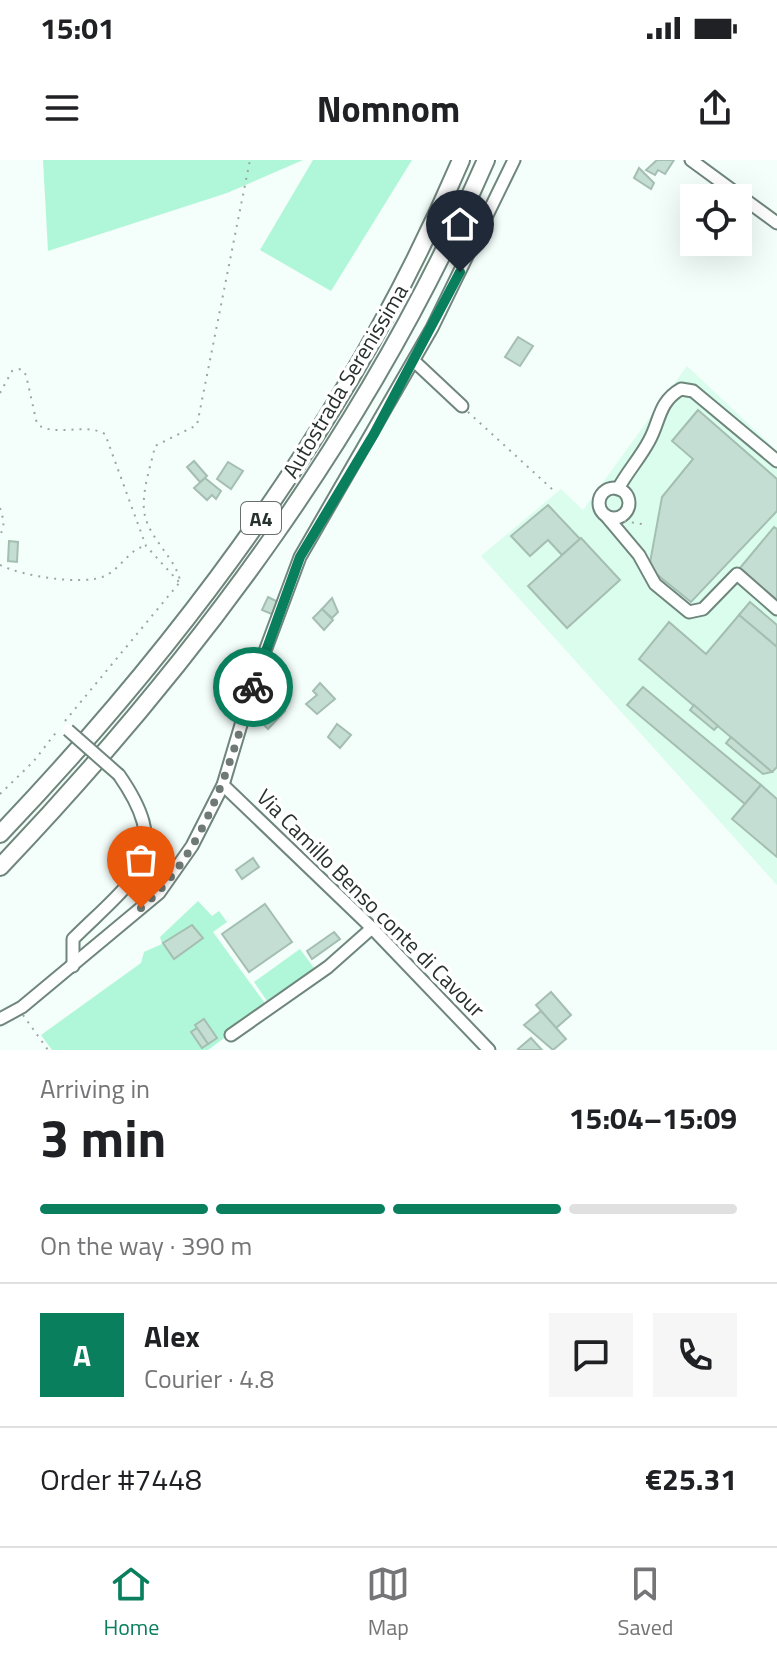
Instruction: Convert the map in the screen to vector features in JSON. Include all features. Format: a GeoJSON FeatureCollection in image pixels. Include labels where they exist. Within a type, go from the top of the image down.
{"type":"FeatureCollection","features":[{"type":"Feature","properties":{"kind":"highway","name":"Autostrada Serenissima"},"geometry":{"type":"LineString","coordinates":[[0,834],[128,691],[263,514],[353,374],[408,274],[461,160]]}},
{"type":"Feature","properties":{"kind":"highway","name":"Autostrada Serenissima"},"geometry":{"type":"LineString","coordinates":[[0,867],[118,738],[279,531],[399,338],[486,160]]}},
{"type":"Feature","properties":{"kind":"street"},"geometry":{"type":"LineString","coordinates":[[0,1019],[18,1009],[73,966],[159,893],[192,846],[223,785],[255,678],[300,557],[414,361],[514,160]]}},
{"type":"Feature","properties":{"kind":"street"},"geometry":{"type":"LineString","coordinates":[[691,160],[777,223]]}},
{"type":"Feature","properties":{"kind":"street"},"geometry":{"type":"LineString","coordinates":[[414,361],[462,406]]}},
{"type":"Feature","properties":{"kind":"street"},"geometry":{"type":"LineString","coordinates":[[777,461],[693,391],[681,389],[670,397],[654,421],[648,442],[618,489],[605,491],[599,498],[600,511],[630,543],[655,584],[689,612],[703,609],[737,574],[777,609]]}},
{"type":"Feature","properties":{"kind":"street"},"geometry":{"type":"LineString","coordinates":[[618,489],[627,497],[630,543]]}},
{"type":"Feature","properties":{"kind":"street"},"geometry":{"type":"LineString","coordinates":[[607,517],[628,516]]}},
{"type":"Feature","properties":{"kind":"street"},"geometry":{"type":"LineString","coordinates":[[64,728],[119,775],[133,796],[148,851],[137,875],[73,939],[73,966]]}},
{"type":"Feature","properties":{"kind":"street","name":"Via Camillo Benso conte di Cavour"},"geometry":{"type":"LineString","coordinates":[[223,785],[372,928],[489,1050]]}},
{"type":"Feature","properties":{"kind":"street"},"geometry":{"type":"LineString","coordinates":[[231,1035],[328,967],[372,928]]}},
{"type":"Feature","properties":{"kind":"path"},"geometry":{"type":"LineString","coordinates":[[0,794],[64,728],[180,582],[179,575],[158,546],[145,516],[144,505],[155,446],[197,425],[250,160]]}},
{"type":"Feature","properties":{"kind":"path"},"geometry":{"type":"LineString","coordinates":[[0,393],[12,371],[21,369],[26,375],[37,424],[44,430],[96,428],[105,434],[146,546],[180,582]]}},
{"type":"Feature","properties":{"kind":"path"},"geometry":{"type":"LineString","coordinates":[[462,406],[552,489]]}},
{"type":"Feature","properties":{"kind":"path"},"geometry":{"type":"LineString","coordinates":[[0,508],[4,522],[0,538]]}},
{"type":"Feature","properties":{"kind":"path"},"geometry":{"type":"LineString","coordinates":[[616,529],[628,516],[647,525]]}},
{"type":"Feature","properties":{"kind":"path"},"geometry":{"type":"LineString","coordinates":[[0,565],[40,576],[87,581],[106,576],[146,546]]}},
{"type":"Feature","properties":{"kind":"path"},"geometry":{"type":"LineString","coordinates":[[18,1009],[48,1050]]}},
{"type":"Feature","properties":{"kind":"shaded area"},"geometry":{"type":"Polygon","coordinates":[[[687,366],[777,451],[777,885],[481,556],[561,489],[583,510],[687,366]]]}},
{"type":"Feature","properties":{"kind":"green space"},"geometry":{"type":"Polygon","coordinates":[[[43,160],[303,160],[227,193],[48,251],[43,160]]]}},
{"type":"Feature","properties":{"kind":"green space"},"geometry":{"type":"Polygon","coordinates":[[[313,160],[412,160],[331,291],[260,250],[313,160]]]}},
{"type":"Feature","properties":{"kind":"green space"},"geometry":{"type":"Polygon","coordinates":[[[198,901],[212,916],[219,911],[227,922],[213,932],[267,1006],[208,1050],[52,1050],[41,1035],[141,963],[144,952],[162,944],[160,937],[198,901]]]}},
{"type":"Feature","properties":{"kind":"green space"},"geometry":{"type":"Polygon","coordinates":[[[300,949],[314,968],[267,1001],[254,982],[300,949]]]}},
{"type":"Feature","properties":{"kind":"building"},"geometry":{"type":"Polygon","coordinates":[[[657,160],[674,160],[665,174],[658,170],[655,175],[646,170],[657,160]]]}},
{"type":"Feature","properties":{"kind":"building"},"geometry":{"type":"Polygon","coordinates":[[[639,168],[654,183],[651,189],[634,178],[639,168]]]}},
{"type":"Feature","properties":{"kind":"building"},"geometry":{"type":"Polygon","coordinates":[[[518,337],[533,346],[520,366],[505,357],[518,337]]]}},
{"type":"Feature","properties":{"kind":"building"},"geometry":{"type":"Polygon","coordinates":[[[698,410],[777,479],[777,511],[691,602],[649,568],[662,497],[693,459],[672,441],[698,410]]]}},
{"type":"Feature","properties":{"kind":"building"},"geometry":{"type":"Polygon","coordinates":[[[194,461],[207,476],[200,482],[187,467],[194,461]]]}},
{"type":"Feature","properties":{"kind":"building"},"geometry":{"type":"Polygon","coordinates":[[[228,462],[243,471],[231,489],[217,479],[228,462]]]}},
{"type":"Feature","properties":{"kind":"building"},"geometry":{"type":"Polygon","coordinates":[[[205,478],[221,491],[216,499],[212,495],[207,500],[194,488],[205,478]]]}},
{"type":"Feature","properties":{"kind":"building"},"geometry":{"type":"Polygon","coordinates":[[[548,505],[580,539],[562,555],[548,540],[530,556],[511,536],[548,505]]]}},
{"type":"Feature","properties":{"kind":"building"},"geometry":{"type":"Polygon","coordinates":[[[774,527],[777,529],[777,600],[740,568],[774,527]]]}},
{"type":"Feature","properties":{"kind":"building"},"geometry":{"type":"Polygon","coordinates":[[[581,538],[620,580],[567,628],[528,586],[581,538]]]}},
{"type":"Feature","properties":{"kind":"building"},"geometry":{"type":"Polygon","coordinates":[[[9,541],[18,542],[17,562],[8,561],[9,541]]]}},
{"type":"Feature","properties":{"kind":"building"},"geometry":{"type":"Polygon","coordinates":[[[268,597],[280,603],[274,615],[262,610],[268,597]]]}},
{"type":"Feature","properties":{"kind":"building"},"geometry":{"type":"Polygon","coordinates":[[[332,598],[338,612],[332,618],[322,609],[332,598]]]}},
{"type":"Feature","properties":{"kind":"building"},"geometry":{"type":"Polygon","coordinates":[[[750,602],[777,625],[777,647],[739,615],[750,602]]]}},
{"type":"Feature","properties":{"kind":"building"},"geometry":{"type":"Polygon","coordinates":[[[322,609],[333,620],[324,630],[313,618],[322,609]]]}},
{"type":"Feature","properties":{"kind":"building"},"geometry":{"type":"Polygon","coordinates":[[[739,615],[777,647],[777,767],[772,772],[639,659],[669,622],[706,654],[739,615]]]}},
{"type":"Feature","properties":{"kind":"building"},"geometry":{"type":"Polygon","coordinates":[[[320,683],[335,699],[317,714],[306,704],[317,695],[313,691],[320,683]]]}},
{"type":"Feature","properties":{"kind":"building"},"geometry":{"type":"Polygon","coordinates":[[[643,687],[761,785],[745,804],[627,705],[643,687]]]}},
{"type":"Feature","properties":{"kind":"building"},"geometry":{"type":"Polygon","coordinates":[[[279,705],[285,711],[268,729],[262,723],[279,705]]]}},
{"type":"Feature","properties":{"kind":"building"},"geometry":{"type":"Polygon","coordinates":[[[694,705],[718,726],[714,730],[690,710],[694,705]]]}},
{"type":"Feature","properties":{"kind":"building"},"geometry":{"type":"Polygon","coordinates":[[[337,724],[351,735],[340,748],[328,737],[337,724]]]}},
{"type":"Feature","properties":{"kind":"building"},"geometry":{"type":"Polygon","coordinates":[[[731,737],[772,772],[763,774],[726,743],[731,737]]]}},
{"type":"Feature","properties":{"kind":"building"},"geometry":{"type":"Polygon","coordinates":[[[761,785],[777,799],[777,857],[732,819],[761,785]]]}},
{"type":"Feature","properties":{"kind":"building"},"geometry":{"type":"Polygon","coordinates":[[[253,858],[259,867],[242,879],[236,870],[253,858]]]}},
{"type":"Feature","properties":{"kind":"building"},"geometry":{"type":"Polygon","coordinates":[[[265,904],[292,942],[249,972],[222,934],[265,904]]]}},
{"type":"Feature","properties":{"kind":"building"},"geometry":{"type":"Polygon","coordinates":[[[192,925],[203,938],[174,959],[163,943],[192,925]]]}},
{"type":"Feature","properties":{"kind":"building"},"geometry":{"type":"Polygon","coordinates":[[[334,932],[340,939],[312,959],[307,951],[334,932]]]}},
{"type":"Feature","properties":{"kind":"building"},"geometry":{"type":"Polygon","coordinates":[[[551,992],[571,1015],[556,1028],[536,1005],[551,992]]]}},
{"type":"Feature","properties":{"kind":"building"},"geometry":{"type":"Polygon","coordinates":[[[541,1011],[566,1039],[553,1050],[524,1025],[541,1011]]]}},
{"type":"Feature","properties":{"kind":"building"},"geometry":{"type":"Polygon","coordinates":[[[204,1019],[217,1038],[208,1044],[195,1025],[204,1019]]]}},
{"type":"Feature","properties":{"kind":"building"},"geometry":{"type":"Polygon","coordinates":[[[197,1028],[208,1044],[202,1048],[191,1032],[197,1028]]]}},
{"type":"Feature","properties":{"kind":"building"},"geometry":{"type":"Polygon","coordinates":[[[531,1038],[542,1050],[518,1049],[531,1038]]]}},
{"type":"Feature","properties":{"kind":"way so far"},"geometry":{"type":"LineString","coordinates":[[141,908],[159,893],[192,846],[223,785],[253,687]]}},
{"type":"Feature","properties":{"kind":"route"},"geometry":{"type":"LineString","coordinates":[[253,687],[300,557],[374,434],[460,272]]}}]}
